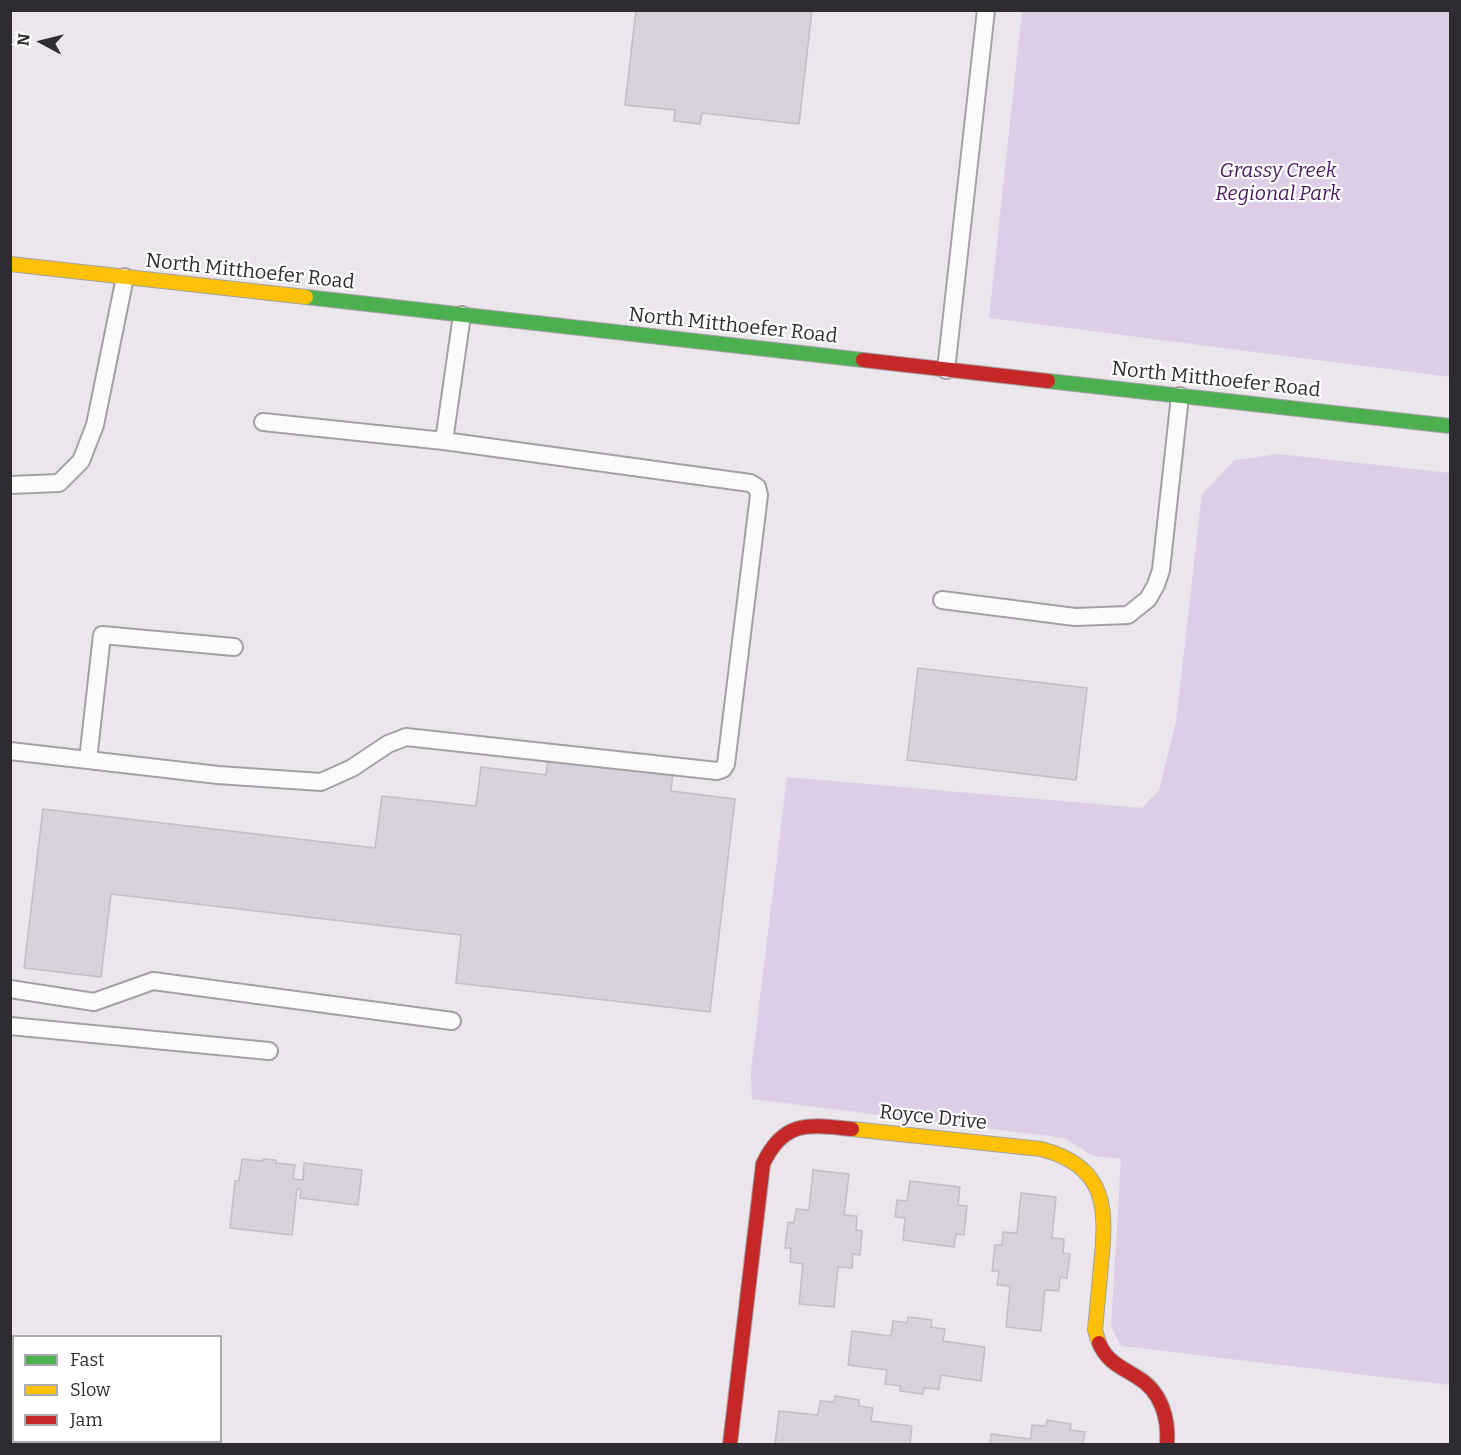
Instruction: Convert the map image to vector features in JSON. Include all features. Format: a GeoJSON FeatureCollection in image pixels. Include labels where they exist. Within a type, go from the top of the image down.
{"type":"FeatureCollection","features":[{"type":"Feature","properties":{"kind":"main road","name":"North Mitthoefer Road"},"geometry":{"type":"LineString","coordinates":[[10,264],[1450,426]]}},
{"type":"Feature","properties":{"kind":"main road","name":"Royce Drive"},"geometry":{"type":"LineString","coordinates":[[730,1444],[763,1164],[769,1149],[781,1136],[804,1125],[813,1125],[1041,1149],[1063,1155],[1089,1174],[1104,1214],[1095,1330],[1098,1341],[1114,1365],[1140,1379],[1153,1391],[1166,1416],[1167,1444]]}},
{"type":"Feature","properties":{"kind":"lane"},"geometry":{"type":"LineString","coordinates":[[946,370],[986,10]]}},
{"type":"Feature","properties":{"kind":"lane"},"geometry":{"type":"LineString","coordinates":[[10,485],[59,483],[81,461],[95,425],[125,277]]}},
{"type":"Feature","properties":{"kind":"lane"},"geometry":{"type":"LineString","coordinates":[[444,441],[462,315]]}},
{"type":"Feature","properties":{"kind":"lane"},"geometry":{"type":"LineString","coordinates":[[942,600],[1075,617],[1128,615],[1148,598],[1161,570],[1180,396]]}},
{"type":"Feature","properties":{"kind":"lane"},"geometry":{"type":"LineString","coordinates":[[10,751],[218,775],[321,782],[352,768],[388,744],[406,737],[717,771],[723,769],[726,764],[758,506],[757,487],[750,483],[444,441],[262,422]]}},
{"type":"Feature","properties":{"kind":"lane"},"geometry":{"type":"LineString","coordinates":[[88,760],[102,634],[234,647]]}},
{"type":"Feature","properties":{"kind":"lane"},"geometry":{"type":"LineString","coordinates":[[10,989],[94,1002],[153,981],[452,1020]]}},
{"type":"Feature","properties":{"kind":"lane"},"geometry":{"type":"LineString","coordinates":[[10,1026],[269,1051]]}},
{"type":"Feature","properties":{"kind":"green space","name":"Grassy Creek Regional Park"},"geometry":{"type":"Polygon","coordinates":[[[1022,11],[1450,11],[1450,377],[989,318],[1022,11]]]}},
{"type":"Feature","properties":{"kind":"green space"},"geometry":{"type":"Polygon","coordinates":[[[1278,454],[1450,473],[1450,1385],[1121,1346],[1111,1327],[1121,1159],[1093,1156],[1064,1138],[752,1099],[751,1071],[787,777],[1142,808],[1159,790],[1176,721],[1202,494],[1235,460],[1278,454]]]}},
{"type":"Feature","properties":{"kind":"building"},"geometry":{"type":"Polygon","coordinates":[[[636,10],[812,10],[799,124],[702,113],[700,124],[674,121],[675,110],[625,105],[636,10]]]}},
{"type":"Feature","properties":{"kind":"building"},"geometry":{"type":"Polygon","coordinates":[[[918,668],[1087,688],[1076,780],[907,760],[918,668]]]}},
{"type":"Feature","properties":{"kind":"building"},"geometry":{"type":"Polygon","coordinates":[[[548,757],[673,772],[671,791],[735,799],[710,1012],[456,983],[461,935],[111,894],[101,977],[24,968],[43,809],[375,848],[382,796],[476,806],[481,767],[546,775],[548,757]]]}},
{"type":"Feature","properties":{"kind":"building"},"geometry":{"type":"Polygon","coordinates":[[[242,1159],[276,1160],[276,1163],[295,1165],[293,1179],[303,1180],[304,1163],[362,1170],[358,1205],[300,1198],[301,1189],[297,1189],[292,1235],[230,1228],[235,1181],[239,1181],[242,1159]]]}},
{"type":"Feature","properties":{"kind":"building"},"geometry":{"type":"Polygon","coordinates":[[[813,1170],[849,1174],[844,1215],[857,1216],[856,1230],[862,1231],[860,1255],[853,1254],[852,1268],[838,1267],[834,1307],[799,1304],[803,1264],[790,1262],[791,1248],[785,1248],[788,1222],[794,1223],[796,1209],[809,1210],[813,1170]]]}},
{"type":"Feature","properties":{"kind":"building"},"geometry":{"type":"Polygon","coordinates":[[[910,1181],[960,1187],[958,1205],[967,1206],[964,1235],[956,1234],[954,1247],[903,1240],[905,1218],[895,1217],[897,1200],[907,1201],[910,1181]]]}},
{"type":"Feature","properties":{"kind":"building"},"geometry":{"type":"Polygon","coordinates":[[[1021,1193],[1056,1197],[1052,1238],[1064,1239],[1063,1253],[1070,1254],[1067,1278],[1060,1277],[1059,1291],[1045,1290],[1041,1331],[1006,1327],[1010,1286],[997,1285],[999,1271],[992,1271],[995,1245],[1002,1245],[1003,1232],[1017,1233],[1021,1193]]]}},
{"type":"Feature","properties":{"kind":"building"},"geometry":{"type":"Polygon","coordinates":[[[908,1317],[932,1320],[931,1327],[945,1329],[943,1341],[985,1347],[981,1381],[941,1375],[939,1389],[924,1388],[923,1394],[900,1391],[901,1386],[885,1384],[887,1370],[848,1365],[852,1331],[891,1336],[893,1321],[907,1323],[908,1317]]]}},
{"type":"Feature","properties":{"kind":"building"},"geometry":{"type":"Polygon","coordinates":[[[835,1396],[859,1400],[859,1406],[873,1408],[871,1421],[912,1426],[910,1444],[775,1444],[779,1411],[818,1415],[820,1401],[834,1402],[835,1396]]]}},
{"type":"Feature","properties":{"kind":"building"},"geometry":{"type":"Polygon","coordinates":[[[1047,1420],[1071,1424],[1070,1430],[1085,1432],[1083,1444],[990,1444],[991,1434],[1031,1439],[1032,1425],[1046,1426],[1047,1420]]]}},
{"type":"Feature","properties":{"kind":"traffic: fast"},"geometry":{"type":"LineString","coordinates":[[306,297],[863,360]]}},
{"type":"Feature","properties":{"kind":"traffic: fast"},"geometry":{"type":"LineString","coordinates":[[1048,381],[1450,426]]}},
{"type":"Feature","properties":{"kind":"traffic: slow"},"geometry":{"type":"LineString","coordinates":[[10,264],[306,297]]}},
{"type":"Feature","properties":{"kind":"traffic: slow"},"geometry":{"type":"LineString","coordinates":[[852,1129],[1041,1149],[1079,1166],[1091,1178],[1102,1208],[1103,1244],[1095,1330],[1099,1343]]}},
{"type":"Feature","properties":{"kind":"traffic: jam"},"geometry":{"type":"LineString","coordinates":[[863,360],[1048,381]]}},
{"type":"Feature","properties":{"kind":"traffic: jam"},"geometry":{"type":"LineString","coordinates":[[730,1444],[763,1164],[771,1149],[789,1132],[811,1126],[852,1129]]}},
{"type":"Feature","properties":{"kind":"traffic: jam"},"geometry":{"type":"LineString","coordinates":[[1099,1343],[1110,1359],[1145,1383],[1158,1397],[1167,1425],[1167,1444]]}}]}
